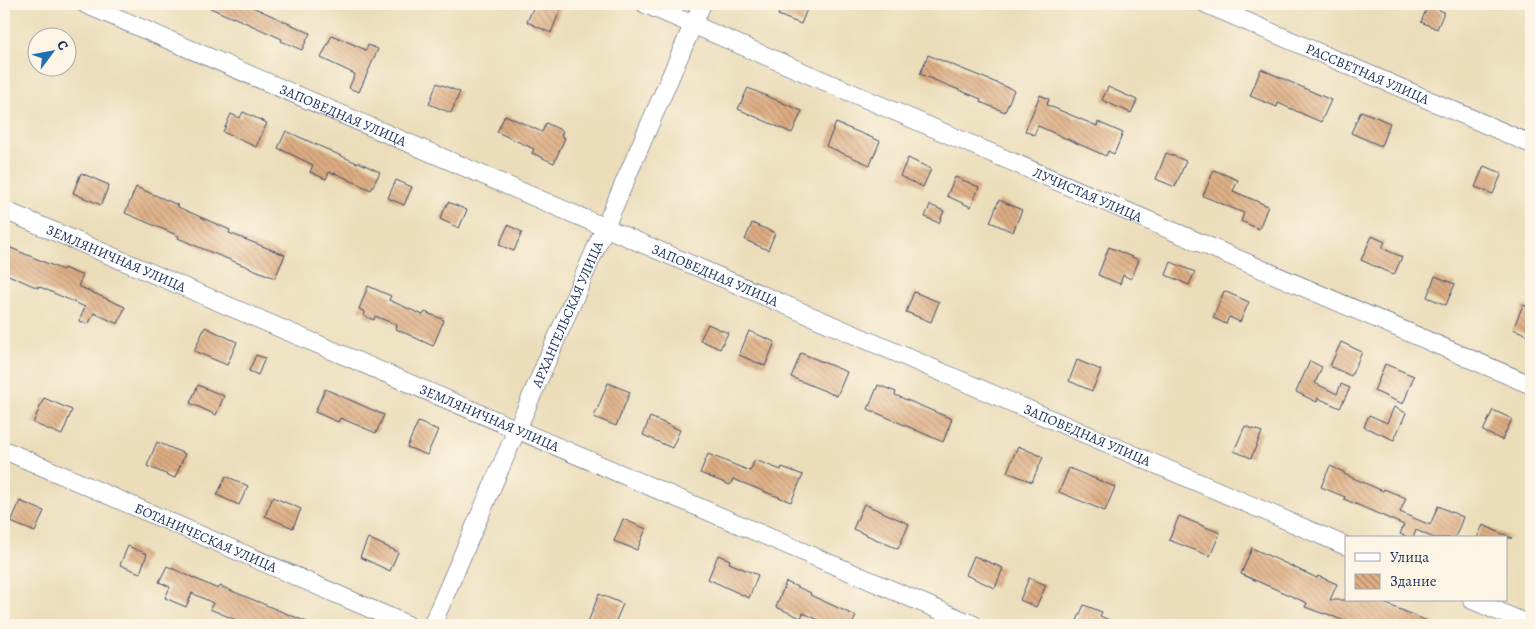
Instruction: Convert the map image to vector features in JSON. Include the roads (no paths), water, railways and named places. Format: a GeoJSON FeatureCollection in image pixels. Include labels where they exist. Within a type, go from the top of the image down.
{"type":"FeatureCollection","features":[{"type":"Feature","properties":{"kind":"street","name":"ЗАПОВЕДНАЯ УЛИЦА"},"geometry":{"type":"LineString","coordinates":[[85,4],[1345,546]]}},
{"type":"Feature","properties":{"kind":"street","name":"ЛУЧИСТАЯ УЛИЦА"},"geometry":{"type":"LineString","coordinates":[[645,4],[1531,385]]}},
{"type":"Feature","properties":{"kind":"street","name":"АРХАНГЕЛЬСКАЯ УЛИЦА"},"geometry":{"type":"LineString","coordinates":[[432,625],[702,4]]}},
{"type":"Feature","properties":{"kind":"street","name":"РАССВЕТНАЯ УЛИЦА"},"geometry":{"type":"LineString","coordinates":[[1206,4],[1531,144]]}},
{"type":"Feature","properties":{"kind":"street","name":"ЗЕМЛЯНИЧНАЯ УЛИЦА"},"geometry":{"type":"LineString","coordinates":[[4,210],[974,625]]}},
{"type":"Feature","properties":{"kind":"street","name":"БОТАНИЧЕСКАЯ УЛИЦА"},"geometry":{"type":"LineString","coordinates":[[4,450],[408,625]]}},
{"type":"Feature","properties":{"kind":"street"},"geometry":{"type":"LineString","coordinates":[[1477,602],[1530,625]]}}]}
